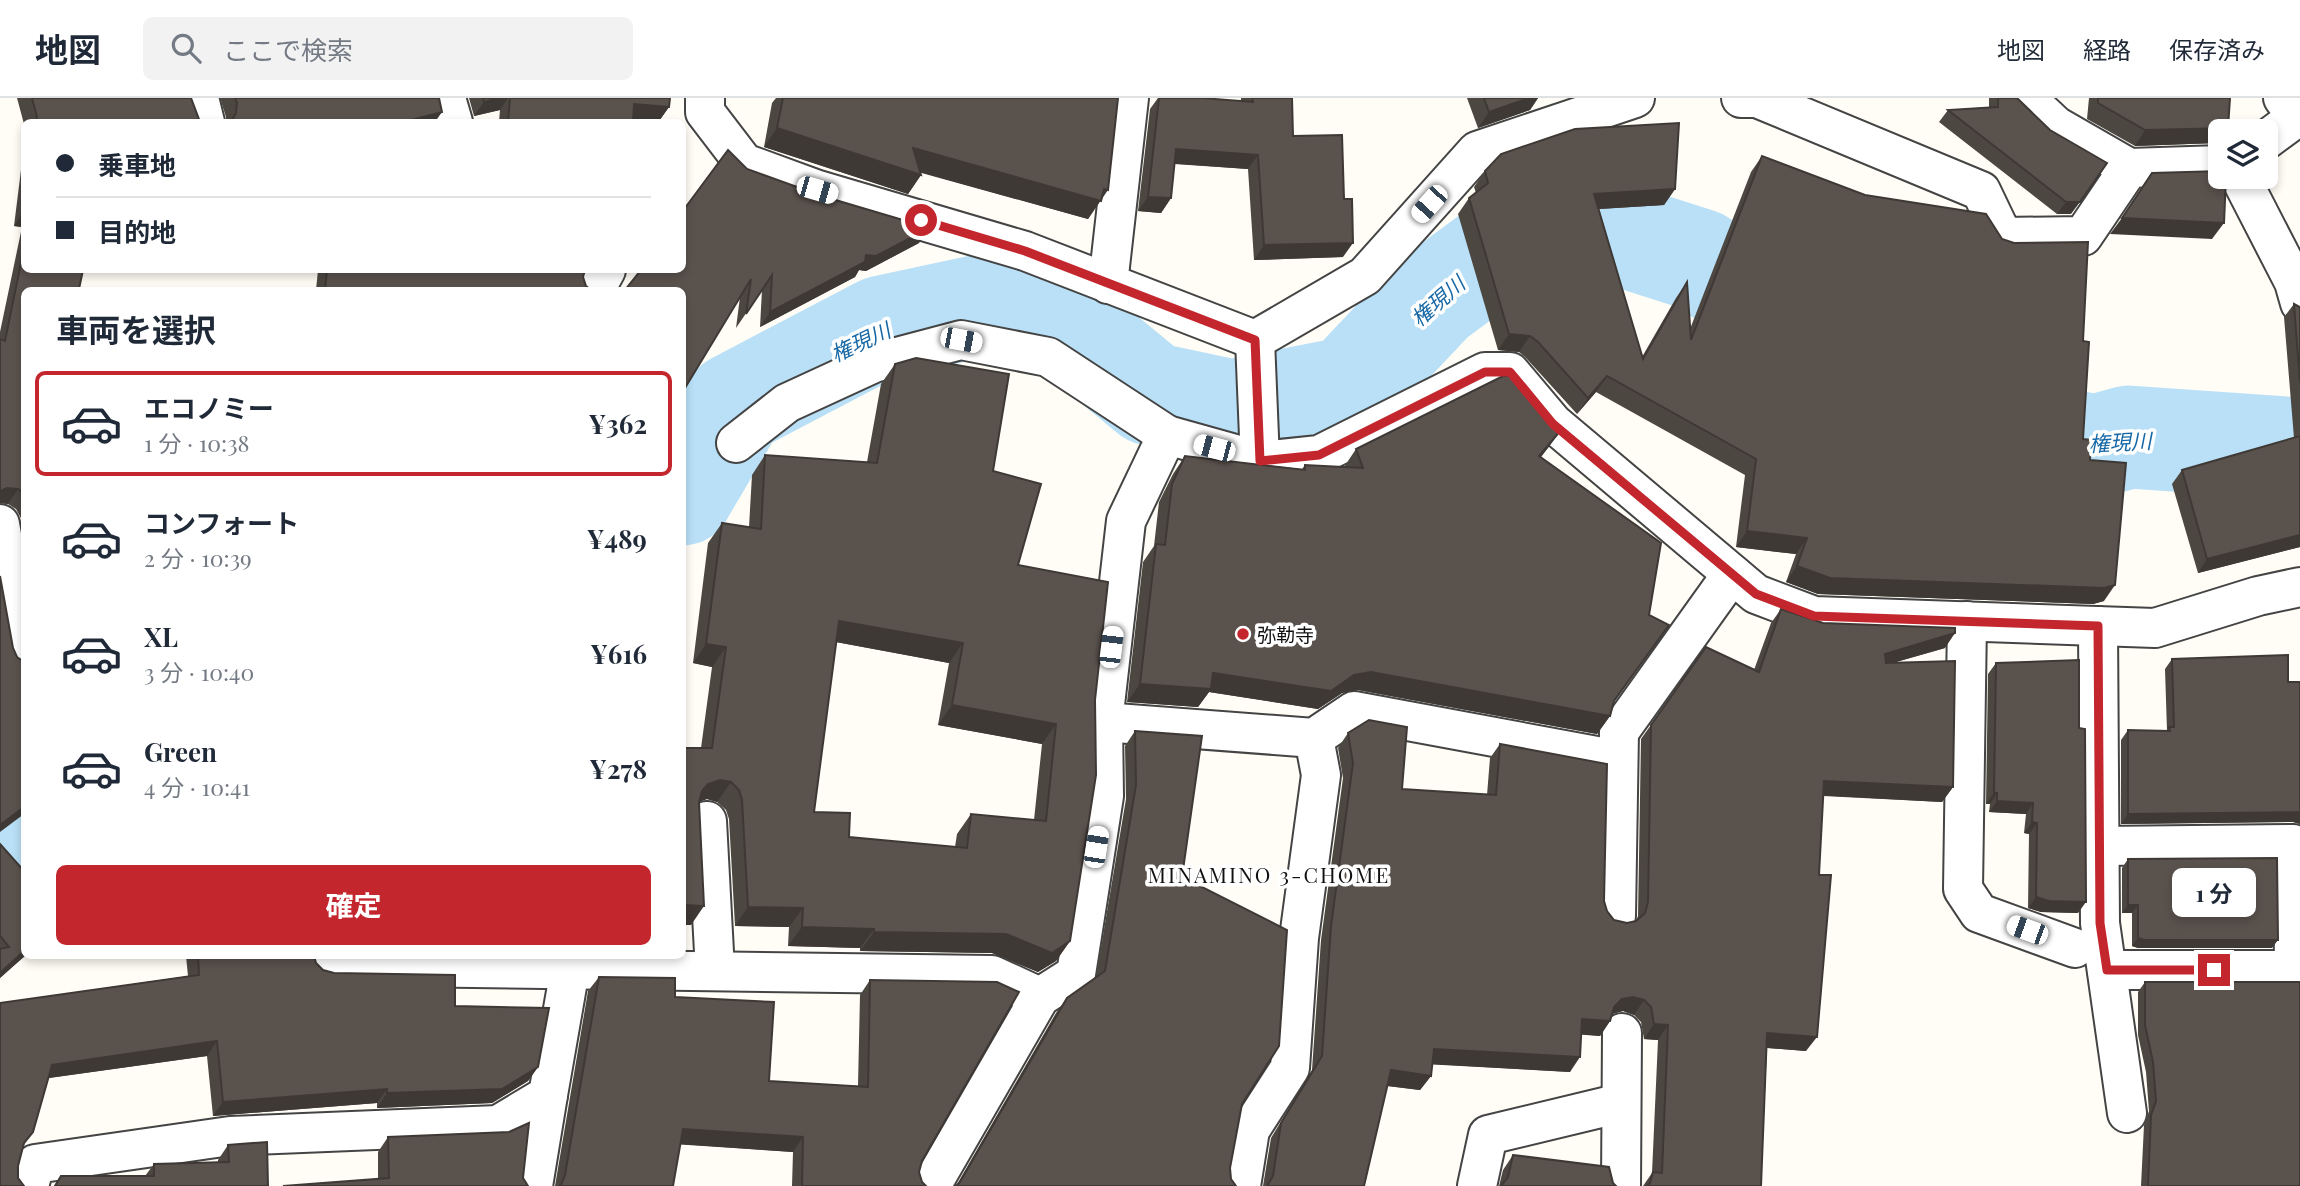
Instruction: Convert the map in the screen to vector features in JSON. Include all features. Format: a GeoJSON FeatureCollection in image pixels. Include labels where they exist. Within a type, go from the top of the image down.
{"type":"FeatureCollection","features":[{"type":"Feature","properties":{"kind":"street"},"geometry":{"type":"LineString","coordinates":[[199,98],[204,119]]}},
{"type":"Feature","properties":{"kind":"street"},"geometry":{"type":"LineString","coordinates":[[446,98],[452,119]]}},
{"type":"Feature","properties":{"kind":"street"},"geometry":{"type":"LineString","coordinates":[[1108,284],[1129,98]]}},
{"type":"Feature","properties":{"kind":"street"},"geometry":{"type":"LineString","coordinates":[[1741,98],[1757,98],[1980,191],[2003,237],[2083,236],[2129,168]]}},
{"type":"Feature","properties":{"kind":"street"},"geometry":{"type":"LineString","coordinates":[[2026,98],[2056,126],[2129,168],[2208,165]]}},
{"type":"Feature","properties":{"kind":"street"},"geometry":{"type":"LineString","coordinates":[[2278,131],[2297,117],[2283,98]]}},
{"type":"Feature","properties":{"kind":"street"},"geometry":{"type":"LineString","coordinates":[[1256,355],[1365,276],[1477,150],[1618,101]]}},
{"type":"Feature","properties":{"kind":"street"},"geometry":{"type":"LineString","coordinates":[[698,114],[744,163],[817,190],[1025,251],[1108,284],[1256,355]]}},
{"type":"Feature","properties":{"kind":"street"},"geometry":{"type":"LineString","coordinates":[[2246,189],[2294,282],[2300,303]]}},
{"type":"Feature","properties":{"kind":"street"},"geometry":{"type":"LineString","coordinates":[[736,443],[787,402],[824,385],[874,363],[961,340],[1048,358],[1167,435],[1259,442],[1319,455],[1485,372],[1510,372],[1553,424],[1756,594],[1814,616],[2155,628],[2258,596],[2300,587]]}},
{"type":"Feature","properties":{"kind":"street"},"geometry":{"type":"LineString","coordinates":[[1256,355],[1259,442]]}},
{"type":"Feature","properties":{"kind":"street"},"geometry":{"type":"LineString","coordinates":[[932,1186],[1040,997],[1076,974],[1104,796],[1102,722],[1126,521],[1167,435]]}},
{"type":"Feature","properties":{"kind":"street"},"geometry":{"type":"LineString","coordinates":[[0,524],[21,641]]}},
{"type":"Feature","properties":{"kind":"street"},"geometry":{"type":"LineString","coordinates":[[1616,916],[1619,732],[1732,574]]}},
{"type":"Feature","properties":{"kind":"street"},"geometry":{"type":"LineString","coordinates":[[1967,621],[1963,890],[1979,913],[2075,948]]}},
{"type":"Feature","properties":{"kind":"street"},"geometry":{"type":"LineString","coordinates":[[2098,626],[2100,923],[2127,1113]]}},
{"type":"Feature","properties":{"kind":"street"},"geometry":{"type":"LineString","coordinates":[[1102,722],[1314,738],[1353,711],[1619,760]]}},
{"type":"Feature","properties":{"kind":"street"},"geometry":{"type":"LineString","coordinates":[[1241,1186],[1250,1130],[1290,1068],[1299,938],[1321,775],[1314,738]]}},
{"type":"Feature","properties":{"kind":"street"},"geometry":{"type":"LineString","coordinates":[[707,821],[715,971]]}},
{"type":"Feature","properties":{"kind":"street"},"geometry":{"type":"LineString","coordinates":[[2099,846],[2293,844],[2297,970],[2107,970]]}},
{"type":"Feature","properties":{"kind":"street"},"geometry":{"type":"LineString","coordinates":[[323,959],[324,966],[992,975],[1040,997]]}},
{"type":"Feature","properties":{"kind":"street"},"geometry":{"type":"LineString","coordinates":[[533,1186],[570,969]]}},
{"type":"Feature","properties":{"kind":"street"},"geometry":{"type":"LineString","coordinates":[[1620,1186],[1622,1033]]}},
{"type":"Feature","properties":{"kind":"street"},"geometry":{"type":"LineString","coordinates":[[29,1186],[35,1164],[230,1136],[498,1125],[548,1095]]}},
{"type":"Feature","properties":{"kind":"street"},"geometry":{"type":"LineString","coordinates":[[1477,1186],[1488,1135],[1621,1103]]}},
{"type":"Feature","properties":{"kind":"building"},"geometry":{"type":"Polygon","coordinates":[[[32,98],[191,98],[199,119],[37,119],[32,98]]]}},
{"type":"Feature","properties":{"kind":"building"},"geometry":{"type":"Polygon","coordinates":[[[235,98],[439,98],[442,112],[415,119],[233,119],[237,103],[235,98]]]}},
{"type":"Feature","properties":{"kind":"building"},"geometry":{"type":"Polygon","coordinates":[[[483,98],[499,98],[484,102],[483,98]]]}},
{"type":"Feature","properties":{"kind":"building"},"geometry":{"type":"Polygon","coordinates":[[[510,98],[670,98],[669,107],[634,104],[633,119],[508,119],[510,98]]]}},
{"type":"Feature","properties":{"kind":"building"},"geometry":{"type":"Polygon","coordinates":[[[783,98],[1118,98],[1108,190],[1104,189],[1101,201],[913,148],[921,175],[777,128],[783,98]]]}},
{"type":"Feature","properties":{"kind":"building"},"geometry":{"type":"Polygon","coordinates":[[[1159,98],[1253,102],[1252,98],[1292,98],[1293,136],[1342,135],[1344,199],[1352,199],[1353,243],[1264,245],[1258,155],[1176,149],[1171,198],[1148,197],[1159,98]]]}},
{"type":"Feature","properties":{"kind":"building"},"geometry":{"type":"Polygon","coordinates":[[[1484,98],[1529,98],[1489,112],[1484,98]]]}},
{"type":"Feature","properties":{"kind":"building"},"geometry":{"type":"Polygon","coordinates":[[[1998,98],[2017,98],[2050,130],[2107,163],[2080,202],[2066,202],[1948,110],[1998,107],[1998,98]]]}},
{"type":"Feature","properties":{"kind":"building"},"geometry":{"type":"Polygon","coordinates":[[[2098,98],[2230,98],[2229,119],[2208,119],[2208,128],[2145,130],[2098,103],[2098,98]]]}},
{"type":"Feature","properties":{"kind":"building"},"geometry":{"type":"Polygon","coordinates":[[[1679,123],[1675,189],[1594,194],[1643,359],[1687,282],[1691,340],[1762,156],[1865,195],[1986,214],[2002,239],[2014,243],[2088,242],[2083,341],[2089,342],[2083,439],[2091,440],[2090,460],[2126,463],[2115,585],[2104,588],[1830,578],[1797,566],[1807,538],[1747,531],[1756,459],[1607,376],[1588,398],[1538,342],[1530,336],[1509,334],[1469,198],[1488,183],[1485,171],[1501,154],[1575,129],[1679,123]]]}},
{"type":"Feature","properties":{"kind":"building"},"geometry":{"type":"Polygon","coordinates":[[[728,150],[747,169],[822,196],[930,228],[876,256],[866,255],[865,262],[770,312],[772,275],[746,314],[751,279],[686,386],[686,287],[627,287],[639,273],[686,273],[686,207],[728,150]]]}},
{"type":"Feature","properties":{"kind":"building"},"geometry":{"type":"Polygon","coordinates":[[[2208,171],[2208,189],[2225,189],[2224,223],[2122,218],[2152,173],[2208,171]]]}},
{"type":"Feature","properties":{"kind":"building"},"geometry":{"type":"Polygon","coordinates":[[[21,263],[21,273],[82,273],[79,287],[21,287],[21,491],[7,488],[0,491],[0,339],[5,341],[21,263]]]}},
{"type":"Feature","properties":{"kind":"building"},"geometry":{"type":"Polygon","coordinates":[[[327,273],[584,273],[587,287],[325,287],[327,273]]]}},
{"type":"Feature","properties":{"kind":"building"},"geometry":{"type":"Polygon","coordinates":[[[2294,304],[2300,307],[2300,383],[2294,304]]]}},
{"type":"Feature","properties":{"kind":"building"},"geometry":{"type":"Polygon","coordinates":[[[916,358],[1009,374],[993,471],[1041,484],[1018,565],[1108,582],[1095,700],[1096,775],[1070,941],[1052,953],[1006,934],[874,932],[874,929],[802,927],[803,908],[748,907],[742,800],[739,790],[731,782],[720,780],[708,784],[702,791],[699,802],[704,906],[686,905],[686,748],[712,748],[726,647],[706,644],[722,523],[761,529],[765,455],[877,463],[895,364],[916,358]],[[839,621],[814,812],[850,813],[849,837],[967,848],[971,814],[1046,821],[1056,724],[952,705],[963,643],[839,621]]]}},
{"type":"Feature","properties":{"kind":"building"},"geometry":{"type":"Polygon","coordinates":[[[1503,376],[1512,376],[1561,430],[1539,456],[1661,543],[1649,615],[1669,625],[1614,701],[1610,716],[1371,672],[1354,675],[1331,691],[1213,673],[1211,689],[1140,684],[1156,544],[1165,545],[1172,484],[1185,456],[1305,470],[1305,465],[1363,468],[1356,449],[1503,376]]]}},
{"type":"Feature","properties":{"kind":"building"},"geometry":{"type":"Polygon","coordinates":[[[2300,436],[2300,535],[2207,559],[2182,470],[2300,436]]]}},
{"type":"Feature","properties":{"kind":"building"},"geometry":{"type":"Polygon","coordinates":[[[0,576],[13,648],[21,660],[21,809],[0,825],[0,576]]]}},
{"type":"Feature","properties":{"kind":"building"},"geometry":{"type":"Polygon","coordinates":[[[1781,609],[1823,623],[1955,628],[1955,633],[1885,654],[1886,663],[1955,661],[1953,787],[1824,781],[1819,875],[1831,875],[1817,1037],[1767,1033],[1761,1186],[1647,1186],[1653,1172],[1662,1173],[1668,1025],[1654,1024],[1651,1007],[1644,1000],[1633,997],[1622,999],[1614,1007],[1610,1021],[1582,1019],[1580,1057],[1434,1049],[1431,1076],[1391,1070],[1364,1186],[1267,1186],[1273,1176],[1281,1123],[1322,1056],[1331,926],[1353,763],[1348,733],[1369,720],[1407,727],[1402,789],[1496,795],[1500,744],[1607,764],[1604,901],[1614,920],[1627,923],[1636,921],[1645,913],[1648,902],[1651,725],[1706,647],[1759,672],[1781,609]]]}},
{"type":"Feature","properties":{"kind":"building"},"geometry":{"type":"Polygon","coordinates":[[[2288,655],[2288,682],[2300,682],[2300,812],[2128,814],[2128,730],[2170,731],[2169,727],[2174,727],[2172,659],[2288,655]]]}},
{"type":"Feature","properties":{"kind":"building"},"geometry":{"type":"Polygon","coordinates":[[[2079,660],[2079,728],[2085,729],[2086,902],[2049,901],[2036,897],[2037,823],[2032,822],[2033,803],[1997,801],[1997,793],[1994,793],[1996,663],[2079,660]]]}},
{"type":"Feature","properties":{"kind":"building"},"geometry":{"type":"Polygon","coordinates":[[[1135,731],[1202,736],[1182,877],[1287,930],[1279,1046],[1242,1104],[1230,1168],[1231,1179],[1236,1186],[956,1186],[1067,998],[1105,971],[1136,785],[1135,731]]]}},
{"type":"Feature","properties":{"kind":"building"},"geometry":{"type":"Polygon","coordinates":[[[0,844],[21,868],[21,954],[0,973],[0,949],[9,947],[0,936],[0,844]]]}},
{"type":"Feature","properties":{"kind":"building"},"geometry":{"type":"Polygon","coordinates":[[[2277,858],[2278,940],[2138,938],[2138,905],[2128,905],[2128,859],[2277,858]]]}},
{"type":"Feature","properties":{"kind":"building"},"geometry":{"type":"Polygon","coordinates":[[[198,959],[315,959],[323,970],[334,973],[455,975],[455,1006],[549,1008],[538,1067],[502,1089],[387,1093],[387,1089],[223,1102],[217,1041],[52,1065],[33,1132],[24,1143],[18,1166],[18,1178],[24,1186],[0,1186],[0,1003],[199,975],[198,959]]]}},
{"type":"Feature","properties":{"kind":"building"},"geometry":{"type":"Polygon","coordinates":[[[599,977],[675,978],[675,997],[774,1002],[769,1081],[868,1087],[870,980],[997,982],[1019,992],[922,1161],[919,1172],[926,1186],[802,1186],[803,1137],[683,1129],[673,1186],[559,1186],[565,1175],[599,977]]]}},
{"type":"Feature","properties":{"kind":"building"},"geometry":{"type":"Polygon","coordinates":[[[2145,982],[2300,982],[2300,1186],[2148,1186],[2151,1115],[2156,1101],[2153,1062],[2145,1025],[2145,982]]]}},
{"type":"Feature","properties":{"kind":"building"},"geometry":{"type":"Polygon","coordinates":[[[529,1123],[523,1178],[528,1186],[283,1186],[389,1178],[388,1137],[509,1132],[529,1123]]]}},
{"type":"Feature","properties":{"kind":"building"},"geometry":{"type":"Polygon","coordinates":[[[267,1142],[268,1186],[55,1186],[61,1176],[154,1176],[154,1164],[229,1162],[228,1145],[267,1142]]]}},
{"type":"Feature","properties":{"kind":"building"},"geometry":{"type":"Polygon","coordinates":[[[1513,1155],[1609,1167],[1616,1186],[1501,1186],[1508,1177],[1513,1155]]]}},
{"type":"Feature","properties":{"kind":"waterway","name":"権現川"},"geometry":{"type":"LineString","coordinates":[[686,487],[735,404],[882,327],[990,304],[1071,328],[1151,394],[1231,411],[1349,388],[1434,298],[1514,239],[1602,229],[1699,260],[1796,323],[1995,428],[2096,446],[2129,437],[2300,449]]}},
{"type":"Feature","properties":{"kind":"waterway","name":"権現川"},"geometry":{"type":"LineString","coordinates":[[0,887],[21,869]]}},
{"type":"Feature","properties":{"kind":"place","name":"弥勒寺"},"geometry":{"type":"Point","coordinates":[1243,634]}},
{"type":"Feature","properties":{"kind":"district","name":"MINAMINO 3-CHOME"},"geometry":{"type":"Point","coordinates":[1269,874]}},
{"type":"Feature","properties":{"kind":"route"},"geometry":{"type":"LineString","coordinates":[[921,220],[1025,251],[1255,340],[1260,461],[1319,455],[1485,372],[1510,372],[1553,424],[1756,594],[1814,616],[2098,626],[2100,923],[2107,970],[2214,970]]}}]}
